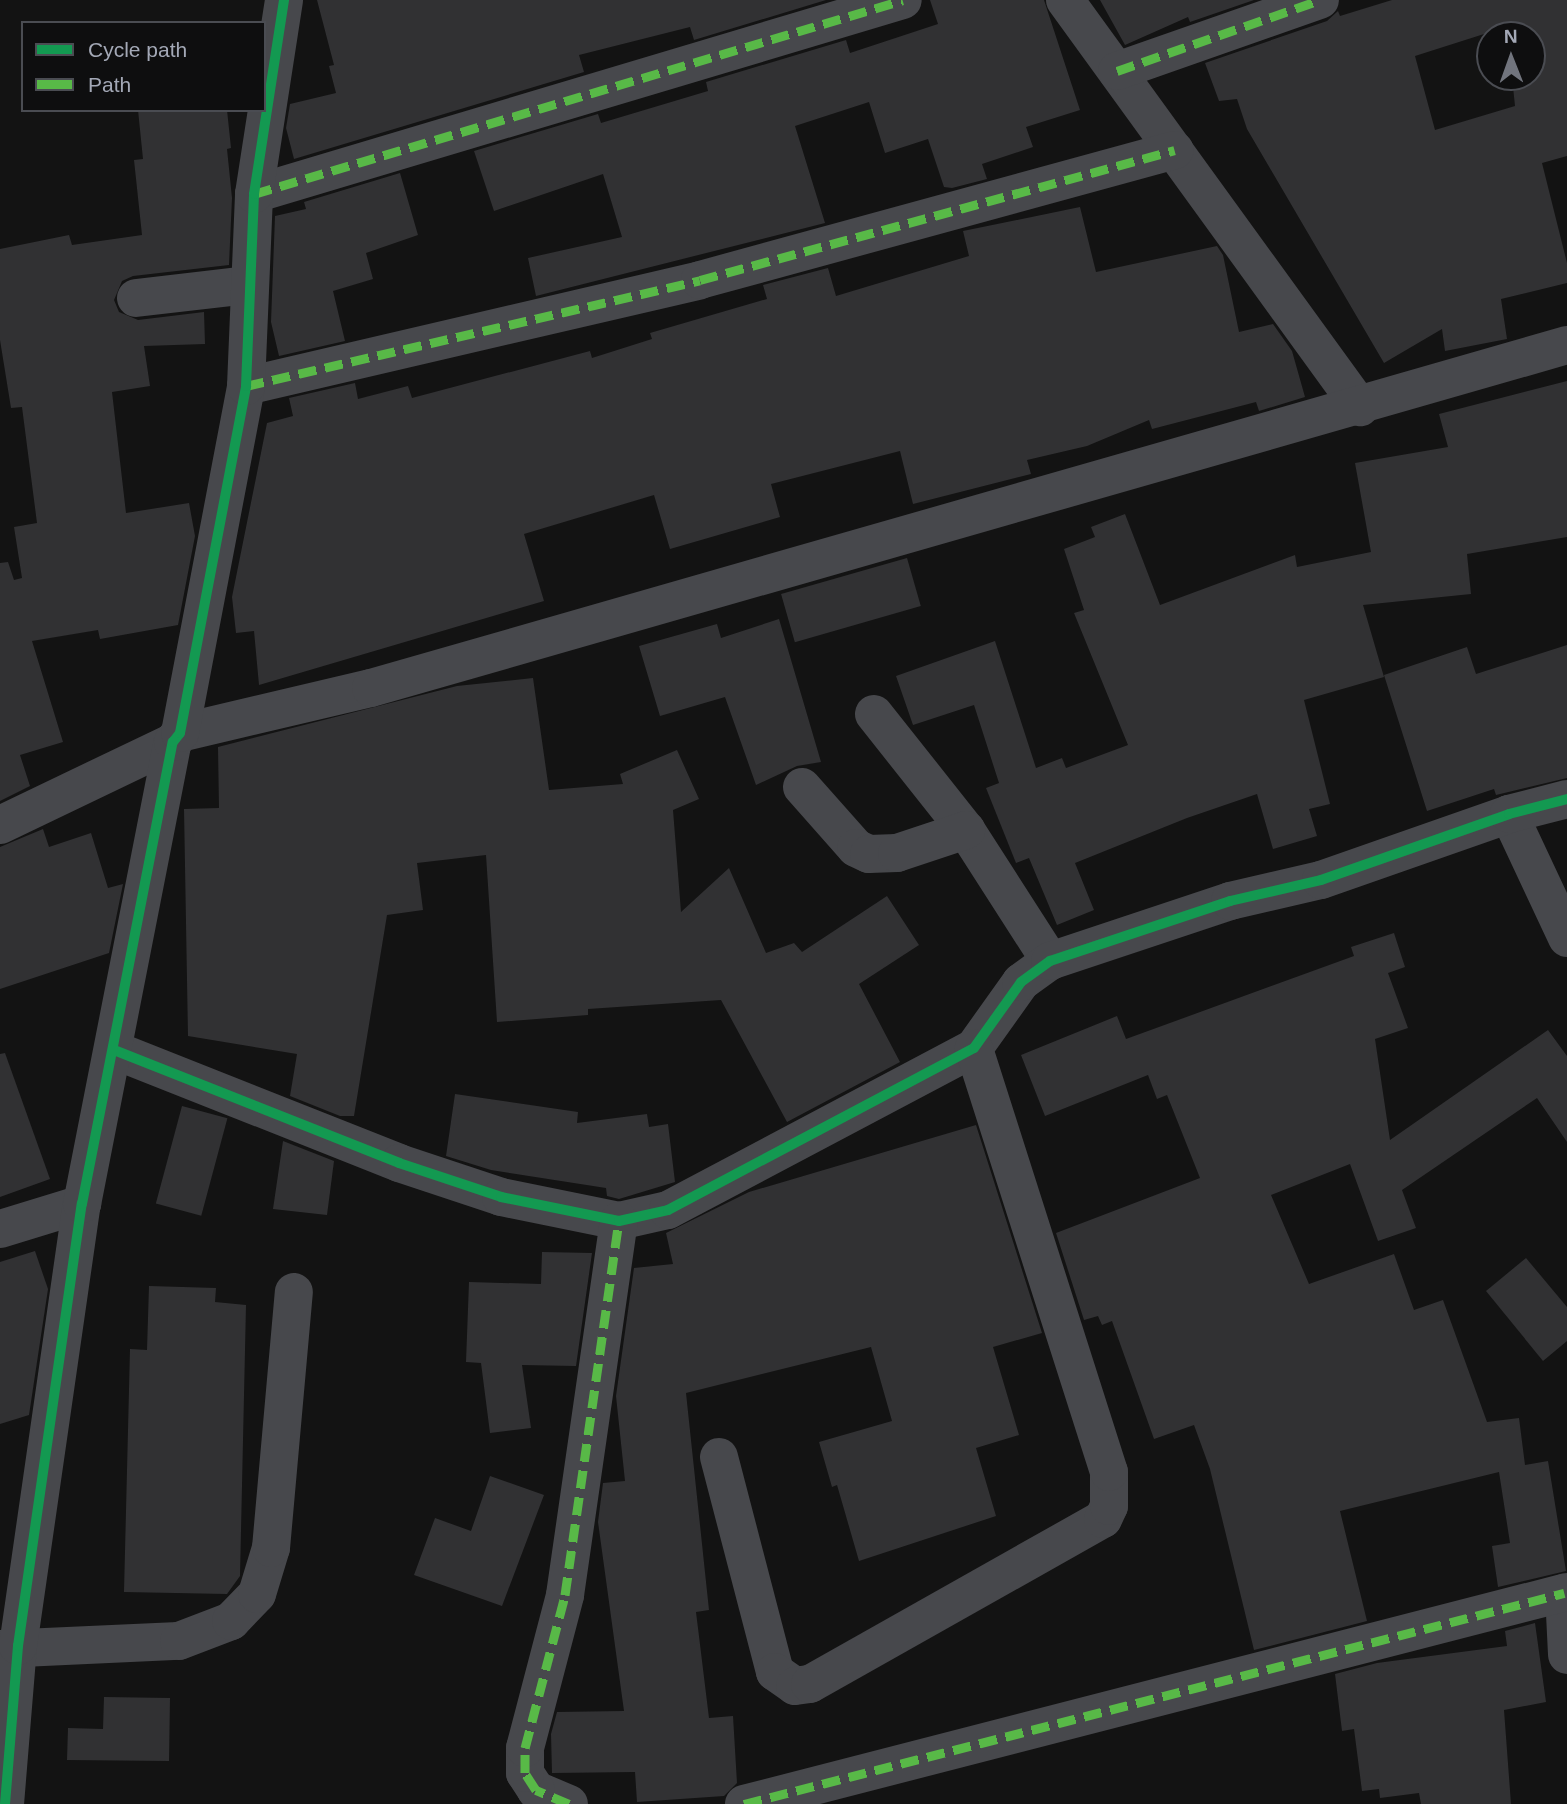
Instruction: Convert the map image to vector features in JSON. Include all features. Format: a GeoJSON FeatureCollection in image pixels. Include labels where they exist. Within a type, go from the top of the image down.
{"type":"FeatureCollection","features":[{"type":"Feature","properties":{"kind":"street"},"geometry":{"type":"LineString","coordinates":[[5,1804],[9,1648],[82,1204],[246,386],[254,194],[284,0]]}},
{"type":"Feature","properties":{"kind":"street"},"geometry":{"type":"LineString","coordinates":[[254,194],[904,0]]}},
{"type":"Feature","properties":{"kind":"street"},"geometry":{"type":"LineString","coordinates":[[1065,0],[1360,407]]}},
{"type":"Feature","properties":{"kind":"street"},"geometry":{"type":"LineString","coordinates":[[1117,71],[1320,0]]}},
{"type":"Feature","properties":{"kind":"street"},"geometry":{"type":"LineString","coordinates":[[246,386],[700,280],[1175,150]]}},
{"type":"Feature","properties":{"kind":"street"},"geometry":{"type":"LineString","coordinates":[[136,299],[249,285]]}},
{"type":"Feature","properties":{"kind":"street"},"geometry":{"type":"LineString","coordinates":[[0,825],[177,738],[371,688],[1360,407],[1567,345]]}},
{"type":"Feature","properties":{"kind":"street"},"geometry":{"type":"LineString","coordinates":[[874,714],[966,830],[1050,961]]}},
{"type":"Feature","properties":{"kind":"street"},"geometry":{"type":"LineString","coordinates":[[802,787],[856,848],[869,853],[897,853],[966,830]]}},
{"type":"Feature","properties":{"kind":"street"},"geometry":{"type":"LineString","coordinates":[[114,1050],[398,1163],[501,1197],[619,1221],[668,1210],[974,1048],[1020,982],[1050,961],[1230,901],[1321,880],[1509,814],[1567,800]]}},
{"type":"Feature","properties":{"kind":"street"},"geometry":{"type":"LineString","coordinates":[[1509,814],[1567,938]]}},
{"type":"Feature","properties":{"kind":"street"},"geometry":{"type":"LineString","coordinates":[[719,1457],[775,1672],[795,1686],[810,1684],[1103,1519],[1109,1507],[1109,1472],[974,1048]]}},
{"type":"Feature","properties":{"kind":"street"},"geometry":{"type":"LineString","coordinates":[[0,1229],[82,1204]]}},
{"type":"Feature","properties":{"kind":"street"},"geometry":{"type":"LineString","coordinates":[[569,1804],[536,1790],[525,1773],[525,1748],[565,1595],[619,1221]]}},
{"type":"Feature","properties":{"kind":"street"},"geometry":{"type":"LineString","coordinates":[[9,1648],[104,1648],[179,1641],[231,1621],[257,1594],[271,1548],[294,1292]]}},
{"type":"Feature","properties":{"kind":"street"},"geometry":{"type":"LineString","coordinates":[[758,1803],[1566,1592],[1567,1655]]}},
{"type":"Feature","properties":{"kind":"building"},"geometry":{"type":"Polygon","coordinates":[[[317,0],[826,0],[694,40],[690,27],[579,55],[584,72],[294,159],[286,128],[290,104],[336,93],[329,66],[334,65],[317,0]]]}},
{"type":"Feature","properties":{"kind":"building"},"geometry":{"type":"Polygon","coordinates":[[[930,0],[1044,0],[1080,110],[1026,127],[1033,147],[982,164],[987,179],[952,188],[944,187],[928,139],[885,153],[869,102],[795,126],[825,223],[536,296],[528,258],[622,237],[603,174],[494,211],[474,151],[598,114],[601,123],[708,91],[706,82],[846,40],[850,53],[938,24],[930,0]]]}},
{"type":"Feature","properties":{"kind":"building"},"geometry":{"type":"Polygon","coordinates":[[[1100,0],[1254,0],[1190,22],[1188,17],[1125,45],[1100,0]]]}},
{"type":"Feature","properties":{"kind":"building"},"geometry":{"type":"Polygon","coordinates":[[[1392,0],[1567,0],[1567,156],[1542,163],[1567,263],[1567,283],[1501,299],[1507,339],[1445,351],[1442,329],[1384,363],[1247,129],[1237,99],[1219,101],[1205,63],[1327,21],[1338,11],[1340,16],[1392,0]]]}},
{"type":"Feature","properties":{"kind":"building"},"geometry":{"type":"Polygon","coordinates":[[[138,112],[227,112],[231,148],[227,149],[232,198],[229,265],[133,276],[122,281],[114,300],[119,312],[138,320],[204,312],[205,344],[144,346],[150,386],[112,392],[126,513],[189,503],[195,536],[178,625],[100,639],[98,630],[32,641],[63,742],[20,755],[30,786],[0,801],[0,563],[8,562],[14,580],[22,578],[14,527],[37,523],[22,407],[11,408],[0,340],[0,249],[69,235],[72,245],[142,235],[134,160],[143,159],[138,112]]]}},
{"type":"Feature","properties":{"kind":"building"},"geometry":{"type":"Polygon","coordinates":[[[400,173],[418,235],[366,253],[373,279],[333,291],[345,341],[279,356],[271,322],[275,216],[306,209],[304,202],[400,173]]]}},
{"type":"Feature","properties":{"kind":"building"},"geometry":{"type":"Polygon","coordinates":[[[1080,207],[1096,272],[1217,246],[1223,255],[1239,332],[1273,324],[1292,351],[1305,397],[1259,411],[1256,402],[1152,429],[1149,420],[1087,446],[1027,460],[1031,474],[913,504],[900,451],[771,484],[780,517],[670,549],[654,495],[524,534],[544,601],[259,685],[254,631],[236,633],[232,597],[267,423],[293,416],[289,398],[355,383],[358,399],[408,386],[412,398],[590,351],[592,358],[652,339],[650,333],[767,299],[763,285],[828,268],[836,296],[969,256],[963,231],[1080,207]]]}},
{"type":"Feature","properties":{"kind":"building"},"geometry":{"type":"Polygon","coordinates":[[[1567,381],[1567,537],[1467,554],[1471,594],[1363,605],[1384,677],[1304,700],[1330,804],[1309,809],[1317,836],[1273,849],[1257,794],[1187,818],[1075,863],[1094,910],[1057,925],[1029,858],[1016,863],[986,788],[999,783],[974,705],[913,725],[896,676],[995,641],[1036,768],[1062,758],[1066,768],[1128,745],[1074,613],[1084,610],[1064,549],[1095,537],[1091,527],[1125,514],[1160,605],[1295,555],[1297,567],[1371,552],[1355,463],[1448,447],[1439,414],[1567,381]]]}},
{"type":"Feature","properties":{"kind":"building"},"geometry":{"type":"Polygon","coordinates":[[[907,558],[921,606],[795,642],[781,594],[907,558]]]}},
{"type":"Feature","properties":{"kind":"building"},"geometry":{"type":"Polygon","coordinates":[[[779,619],[821,762],[797,766],[756,785],[725,697],[660,716],[639,646],[717,624],[721,638],[779,619]]]}},
{"type":"Feature","properties":{"kind":"building"},"geometry":{"type":"Polygon","coordinates":[[[1567,645],[1567,778],[1496,795],[1494,789],[1427,811],[1384,675],[1467,647],[1476,674],[1567,645]]]}},
{"type":"Feature","properties":{"kind":"building"},"geometry":{"type":"Polygon","coordinates":[[[533,678],[549,790],[623,784],[620,774],[677,750],[699,799],[673,810],[681,912],[729,868],[766,953],[794,943],[802,952],[887,896],[919,945],[859,984],[900,1062],[787,1122],[721,1000],[588,1009],[588,1015],[497,1022],[486,855],[417,863],[423,910],[387,915],[354,1116],[340,1116],[290,1096],[297,1054],[188,1036],[184,809],[219,808],[218,747],[457,686],[533,678]]]}},
{"type":"Feature","properties":{"kind":"building"},"geometry":{"type":"Polygon","coordinates":[[[43,829],[49,847],[91,833],[108,888],[123,884],[109,953],[0,989],[0,847],[43,829]]]}},
{"type":"Feature","properties":{"kind":"building"},"geometry":{"type":"Polygon","coordinates":[[[1394,933],[1405,967],[1388,973],[1408,1028],[1375,1039],[1390,1140],[1548,1030],[1567,1056],[1567,1142],[1537,1098],[1402,1190],[1416,1228],[1378,1241],[1350,1164],[1271,1195],[1309,1284],[1394,1254],[1414,1310],[1443,1300],[1487,1422],[1519,1418],[1525,1465],[1548,1461],[1566,1571],[1498,1587],[1492,1546],[1510,1543],[1499,1472],[1340,1511],[1367,1621],[1254,1650],[1210,1469],[1194,1425],[1154,1439],[1112,1321],[1102,1325],[1098,1316],[1084,1320],[1056,1233],[1200,1178],[1167,1095],[1157,1099],[1148,1075],[1045,1116],[1021,1055],[1117,1016],[1126,1039],[1354,956],[1351,947],[1394,933]]]}},
{"type":"Feature","properties":{"kind":"building"},"geometry":{"type":"Polygon","coordinates":[[[5,1053],[50,1179],[0,1197],[0,1054],[5,1053]]]}},
{"type":"Feature","properties":{"kind":"building"},"geometry":{"type":"Polygon","coordinates":[[[455,1094],[578,1112],[577,1123],[647,1114],[649,1127],[668,1124],[675,1182],[619,1199],[607,1196],[606,1188],[491,1170],[446,1156],[455,1094]]]}},
{"type":"Feature","properties":{"kind":"building"},"geometry":{"type":"Polygon","coordinates":[[[182,1106],[227,1118],[201,1216],[156,1204],[182,1106]]]}},
{"type":"Feature","properties":{"kind":"building"},"geometry":{"type":"Polygon","coordinates":[[[976,1125],[1042,1333],[993,1347],[1019,1435],[976,1448],[996,1516],[859,1561],[837,1485],[832,1487],[819,1442],[892,1421],[871,1347],[686,1393],[709,1610],[696,1612],[709,1718],[733,1716],[737,1783],[724,1796],[637,1802],[635,1772],[552,1773],[551,1734],[557,1712],[624,1711],[598,1522],[603,1483],[625,1481],[616,1396],[634,1268],[673,1264],[666,1233],[749,1192],[976,1125]]]}},
{"type":"Feature","properties":{"kind":"building"},"geometry":{"type":"Polygon","coordinates":[[[283,1141],[334,1161],[327,1215],[273,1209],[283,1141]]]}},
{"type":"Feature","properties":{"kind":"building"},"geometry":{"type":"Polygon","coordinates":[[[35,1251],[48,1289],[29,1415],[0,1424],[0,1262],[35,1251]]]}},
{"type":"Feature","properties":{"kind":"building"},"geometry":{"type":"Polygon","coordinates":[[[542,1252],[592,1253],[576,1366],[522,1365],[531,1428],[490,1433],[481,1363],[466,1362],[469,1282],[541,1284],[542,1252]]]}},
{"type":"Feature","properties":{"kind":"building"},"geometry":{"type":"Polygon","coordinates":[[[1526,1258],[1567,1307],[1567,1341],[1543,1361],[1486,1291],[1526,1258]]]}},
{"type":"Feature","properties":{"kind":"building"},"geometry":{"type":"Polygon","coordinates":[[[149,1286],[216,1288],[215,1302],[246,1305],[240,1576],[227,1594],[124,1592],[130,1349],[147,1350],[149,1286]]]}},
{"type":"Feature","properties":{"kind":"building"},"geometry":{"type":"Polygon","coordinates":[[[490,1476],[544,1495],[502,1606],[414,1575],[435,1518],[471,1531],[490,1476]]]}},
{"type":"Feature","properties":{"kind":"building"},"geometry":{"type":"Polygon","coordinates":[[[1535,1623],[1546,1702],[1504,1710],[1511,1804],[1421,1804],[1419,1793],[1380,1798],[1379,1789],[1362,1791],[1354,1729],[1342,1731],[1335,1674],[1377,1663],[1507,1646],[1505,1631],[1535,1623]]]}},
{"type":"Feature","properties":{"kind":"building"},"geometry":{"type":"Polygon","coordinates":[[[104,1697],[170,1698],[169,1761],[67,1760],[68,1728],[103,1729],[104,1697]]]}},
{"type":"Feature","properties":{"kind":"marked path"},"geometry":{"type":"LineString","coordinates":[[254,194],[903,0]]}},
{"type":"Feature","properties":{"kind":"marked path"},"geometry":{"type":"LineString","coordinates":[[1117,71],[1320,0]]}},
{"type":"Feature","properties":{"kind":"marked path"},"geometry":{"type":"LineString","coordinates":[[246,386],[700,280],[1175,150]]}},
{"type":"Feature","properties":{"kind":"marked path"},"geometry":{"type":"LineString","coordinates":[[569,1804],[536,1790],[525,1773],[525,1748],[565,1595],[619,1221]]}},
{"type":"Feature","properties":{"kind":"marked path"},"geometry":{"type":"LineString","coordinates":[[744,1804],[1564,1593]]}},
{"type":"Feature","properties":{"kind":"cycle path"},"geometry":{"type":"LineString","coordinates":[[5,1804],[18,1646],[82,1204],[173,742],[180,733],[246,386],[254,194],[284,0]]}},
{"type":"Feature","properties":{"kind":"cycle path"},"geometry":{"type":"LineString","coordinates":[[114,1050],[399,1163],[501,1197],[619,1221],[668,1210],[974,1048],[1021,982],[1050,961],[1230,901],[1321,880],[1509,814],[1567,799]]}}]}
